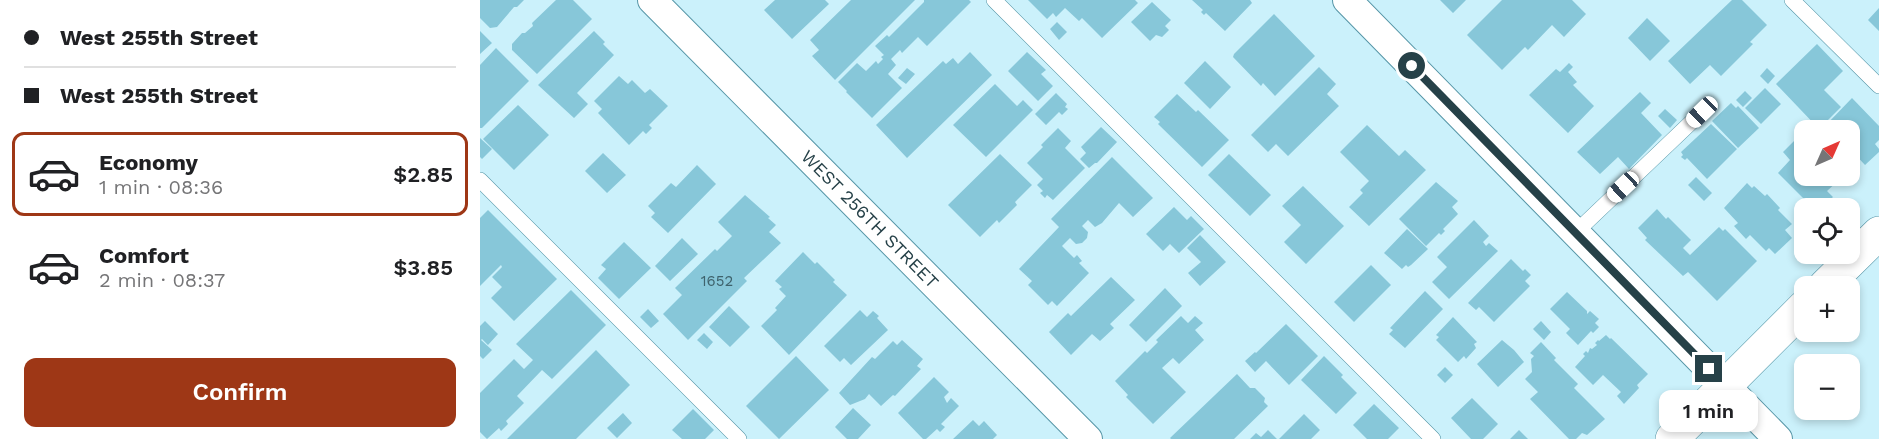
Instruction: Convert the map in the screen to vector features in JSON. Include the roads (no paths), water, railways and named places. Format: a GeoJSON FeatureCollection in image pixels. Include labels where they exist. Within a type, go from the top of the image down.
{"type":"FeatureCollection","features":[{"type":"Feature","properties":{"kind":"street","name":"WEST 256TH STREET"},"geometry":{"type":"LineString","coordinates":[[652,0],[1088,439]]}},
{"type":"Feature","properties":{"kind":"street"},"geometry":{"type":"LineString","coordinates":[[1347,0],[1778,439]]}},
{"type":"Feature","properties":{"kind":"street"},"geometry":{"type":"LineString","coordinates":[[1836,276],[1879,233]]}},
{"type":"Feature","properties":{"kind":"street"},"geometry":{"type":"LineString","coordinates":[[1672,439],[1794,317]]}},
{"type":"Feature","properties":{"kind":"lane"},"geometry":{"type":"LineString","coordinates":[[994,0],[1433,439]]}},
{"type":"Feature","properties":{"kind":"lane"},"geometry":{"type":"LineString","coordinates":[[1792,0],[1879,86]]}},
{"type":"Feature","properties":{"kind":"lane"},"geometry":{"type":"LineString","coordinates":[[1575,233],[1702,112]]}},
{"type":"Feature","properties":{"kind":"lane"},"geometry":{"type":"LineString","coordinates":[[480,180],[739,439]]}}]}
